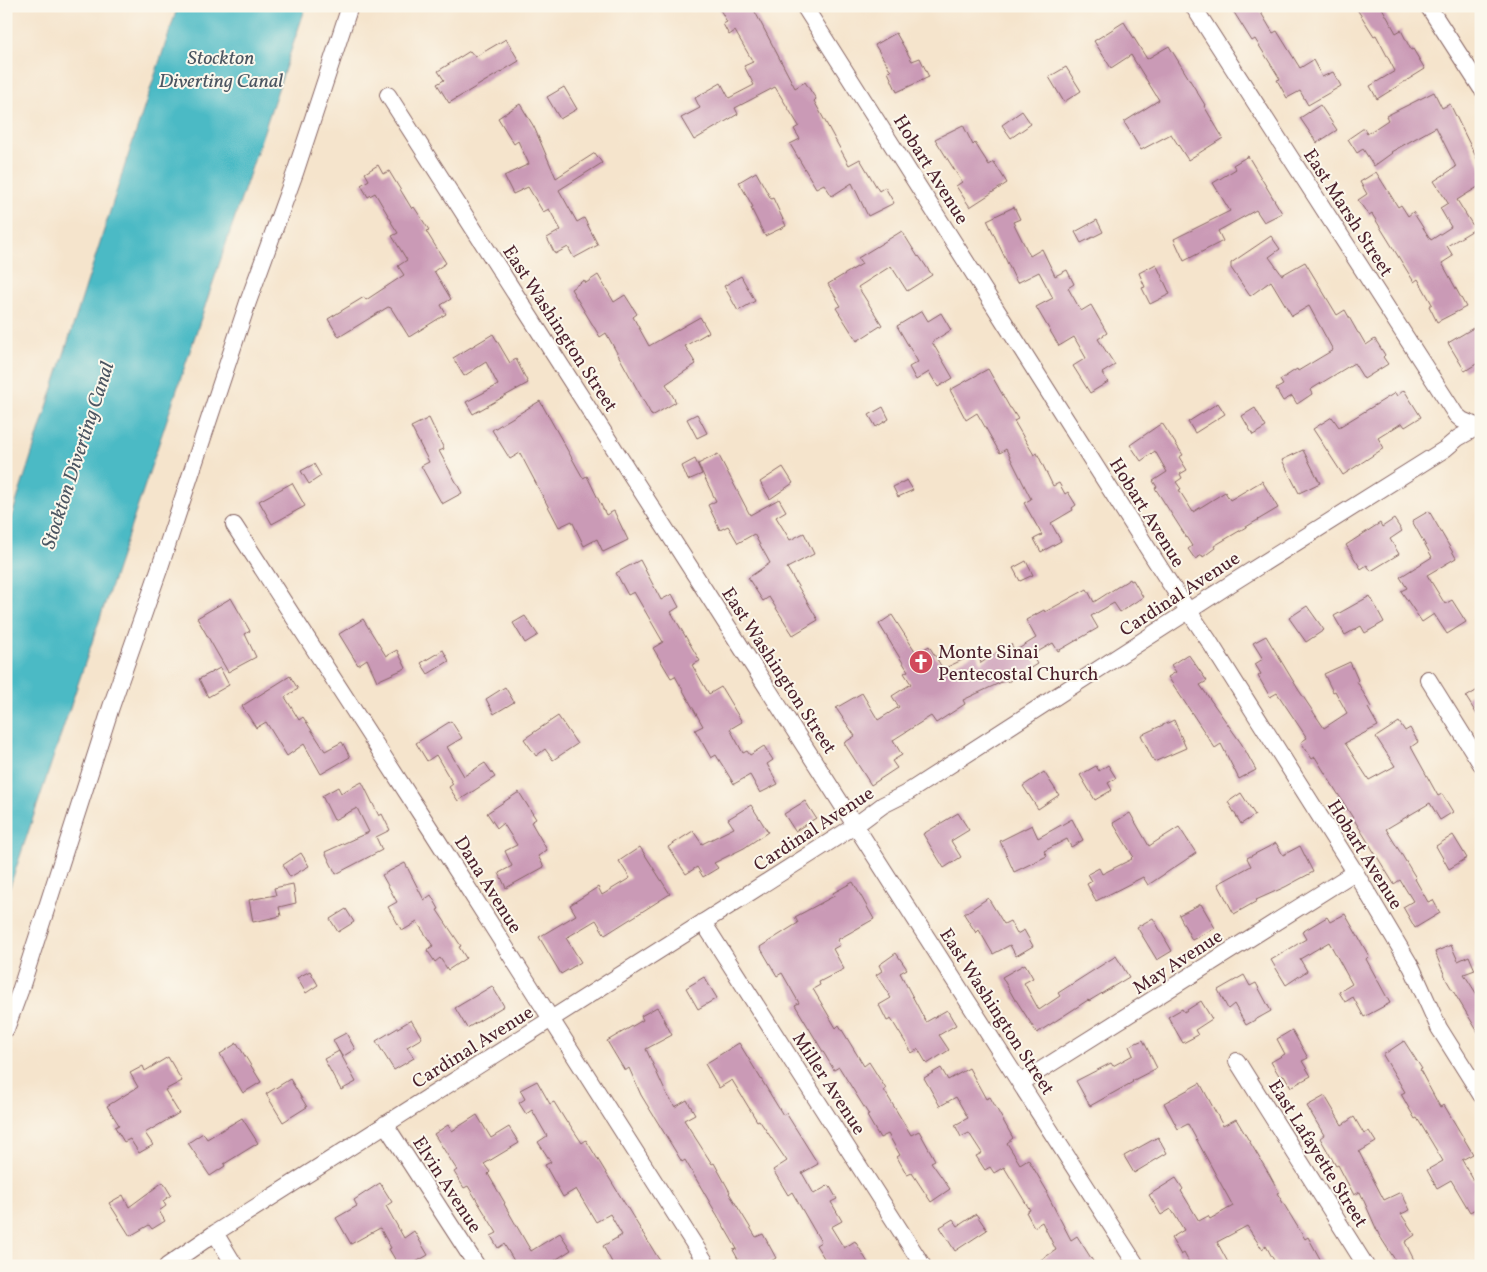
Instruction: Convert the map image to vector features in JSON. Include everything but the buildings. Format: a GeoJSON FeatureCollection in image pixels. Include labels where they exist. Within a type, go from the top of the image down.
{"type":"FeatureCollection","features":[{"type":"Feature","properties":{"kind":"street"},"geometry":{"type":"LineString","coordinates":[[6,1029],[111,707],[160,567],[248,302],[295,173],[350,6]]}},
{"type":"Feature","properties":{"kind":"street","name":"Hobart Avenue"},"geometry":{"type":"LineString","coordinates":[[804,6],[1354,872],[1412,968],[1439,1028],[1481,1095]]}},
{"type":"Feature","properties":{"kind":"street","name":"East Marsh Street"},"geometry":{"type":"LineString","coordinates":[[1193,6],[1456,414],[1479,427]]}},
{"type":"Feature","properties":{"kind":"street"},"geometry":{"type":"LineString","coordinates":[[1428,6],[1481,88]]}},
{"type":"Feature","properties":{"kind":"street","name":"East Washington Street"},"geometry":{"type":"LineString","coordinates":[[388,95],[1137,1266]]}},
{"type":"Feature","properties":{"kind":"street","name":"Cardinal Avenue"},"geometry":{"type":"LineString","coordinates":[[167,1266],[214,1233],[856,825],[883,805],[905,794],[1479,427]]}},
{"type":"Feature","properties":{"kind":"street","name":"Dana Avenue"},"geometry":{"type":"LineString","coordinates":[[234,525],[431,830],[708,1266]]}},
{"type":"Feature","properties":{"kind":"street"},"geometry":{"type":"LineString","coordinates":[[1428,679],[1481,764]]}},
{"type":"Feature","properties":{"kind":"street","name":"May Avenue"},"geometry":{"type":"LineString","coordinates":[[1020,1083],[1354,872]]}},
{"type":"Feature","properties":{"kind":"street","name":"Miller Avenue"},"geometry":{"type":"LineString","coordinates":[[703,922],[923,1266]]}},
{"type":"Feature","properties":{"kind":"street","name":"East Lafayette Street"},"geometry":{"type":"LineString","coordinates":[[1237,1061],[1366,1266]]}},
{"type":"Feature","properties":{"kind":"street","name":"Elvin Avenue"},"geometry":{"type":"LineString","coordinates":[[385,1124],[478,1266]]}},
{"type":"Feature","properties":{"kind":"street"},"geometry":{"type":"LineString","coordinates":[[214,1233],[235,1266]]}},
{"type":"Feature","properties":{"kind":"water","name":"Stockton Diverting Canal"},"geometry":{"type":"Polygon","coordinates":[[[178,6],[306,6],[6,898],[6,534],[178,6]]]}},
{"type":"Feature","properties":{"kind":"place","name":"Monte Sinai Pentecostal Church"},"geometry":{"type":"Point","coordinates":[921,662]}}]}
